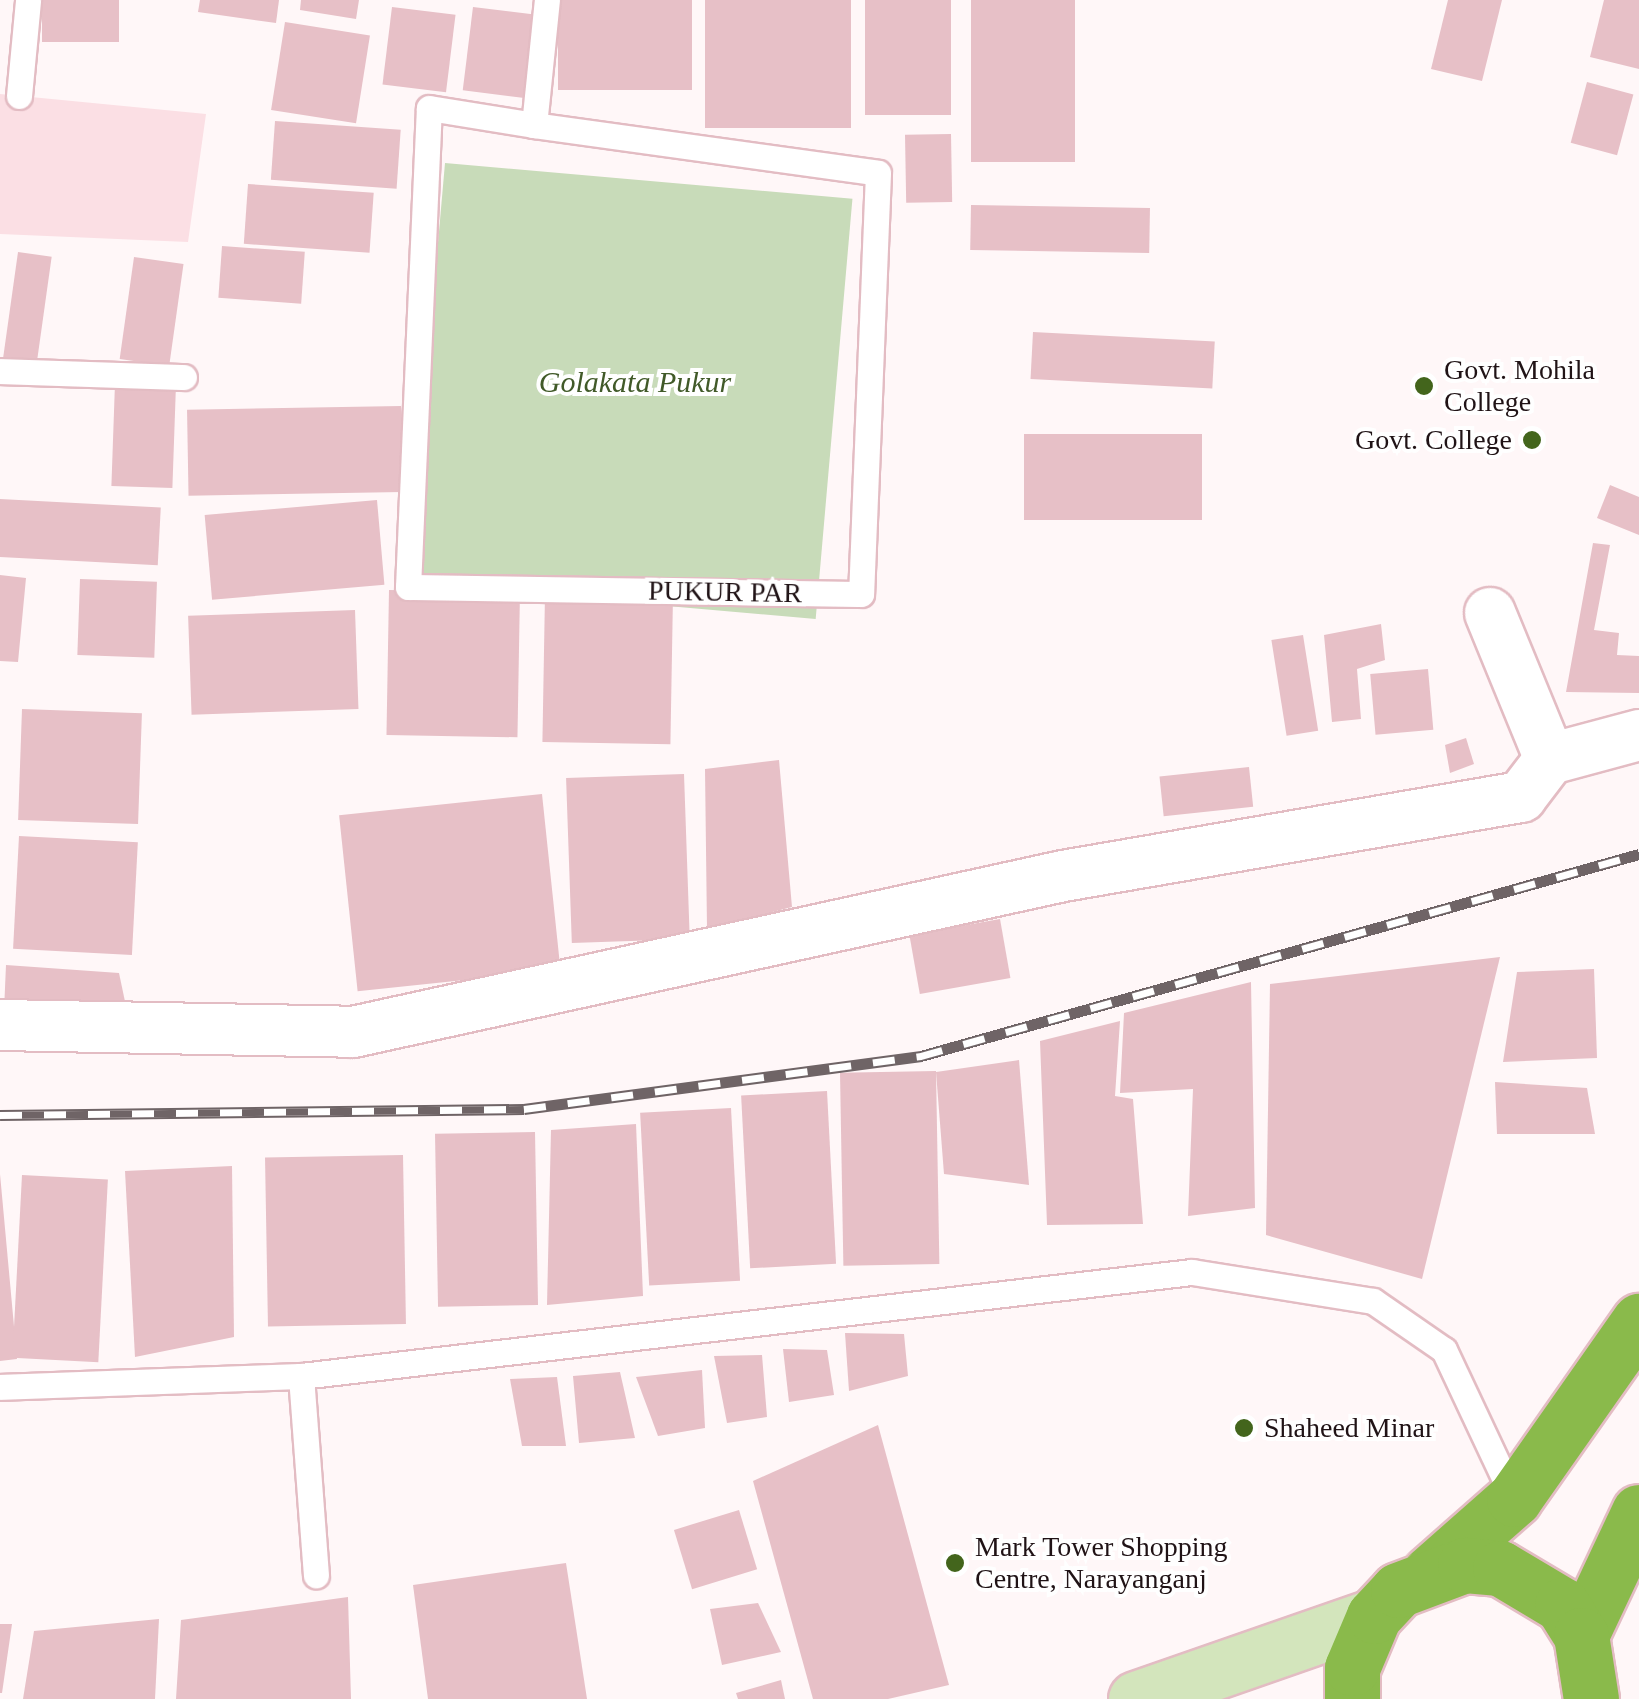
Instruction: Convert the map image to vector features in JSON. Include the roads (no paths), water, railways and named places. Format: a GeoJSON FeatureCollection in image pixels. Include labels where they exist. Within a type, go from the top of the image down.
{"type":"FeatureCollection","features":[{"type":"Feature","properties":{"kind":"highway"},"geometry":{"type":"LineString","coordinates":[[1352,1699],[1352,1668],[1374,1616],[1514,1499],[1639,1321]]}},
{"type":"Feature","properties":{"kind":"highway"},"geometry":{"type":"LineString","coordinates":[[1581,1635],[1639,1512]]}},
{"type":"Feature","properties":{"kind":"highway"},"geometry":{"type":"LineString","coordinates":[[1430,1573],[1465,1565],[1517,1575],[1562,1605],[1581,1635],[1591,1699]]}},
{"type":"Feature","properties":{"kind":"main road"},"geometry":{"type":"LineString","coordinates":[[1136,1699],[1374,1616]]}},
{"type":"Feature","properties":{"kind":"street"},"geometry":{"type":"LineString","coordinates":[[1490,613],[1550,759]]}},
{"type":"Feature","properties":{"kind":"street"},"geometry":{"type":"LineString","coordinates":[[0,1025],[353,1032],[1063,876],[1521,797],[1550,759],[1639,735]]}},
{"type":"Feature","properties":{"kind":"lane"},"geometry":{"type":"LineString","coordinates":[[19,96],[28,0]]}},
{"type":"Feature","properties":{"kind":"lane"},"geometry":{"type":"LineString","coordinates":[[534,125],[547,0]]}},
{"type":"Feature","properties":{"kind":"lane","name":"PUKUR PAR"},"geometry":{"type":"LineString","coordinates":[[428,108],[534,125],[878,173],[861,594],[408,587],[428,108]]}},
{"type":"Feature","properties":{"kind":"lane"},"geometry":{"type":"LineString","coordinates":[[0,371],[184,376]]}},
{"type":"Feature","properties":{"kind":"lane"},"geometry":{"type":"LineString","coordinates":[[0,1387],[301,1376],[1192,1272],[1373,1301],[1430,1340],[1444,1350],[1514,1499]]}},
{"type":"Feature","properties":{"kind":"lane"},"geometry":{"type":"LineString","coordinates":[[301,1376],[316,1575]]}},
{"type":"Feature","properties":{"kind":"water","name":"Golakata Pukur"},"geometry":{"type":"Polygon","coordinates":[[[445,163],[852,199],[816,619],[408,583],[445,163]]]}},
{"type":"Feature","properties":{"kind":"railway"},"geometry":{"type":"LineString","coordinates":[[0,1115],[524,1109],[921,1056],[1639,854]]}},
{"type":"Feature","properties":{"kind":"place","name":"Govt. Mohila College"},"geometry":{"type":"Point","coordinates":[1424,386]}},
{"type":"Feature","properties":{"kind":"place","name":"Govt. College"},"geometry":{"type":"Point","coordinates":[1532,440]}},
{"type":"Feature","properties":{"kind":"place","name":"Shaheed Minar"},"geometry":{"type":"Point","coordinates":[1244,1428]}},
{"type":"Feature","properties":{"kind":"place","name":"Mark Tower Shopping Centre, Narayanganj"},"geometry":{"type":"Point","coordinates":[955,1563]}}]}
